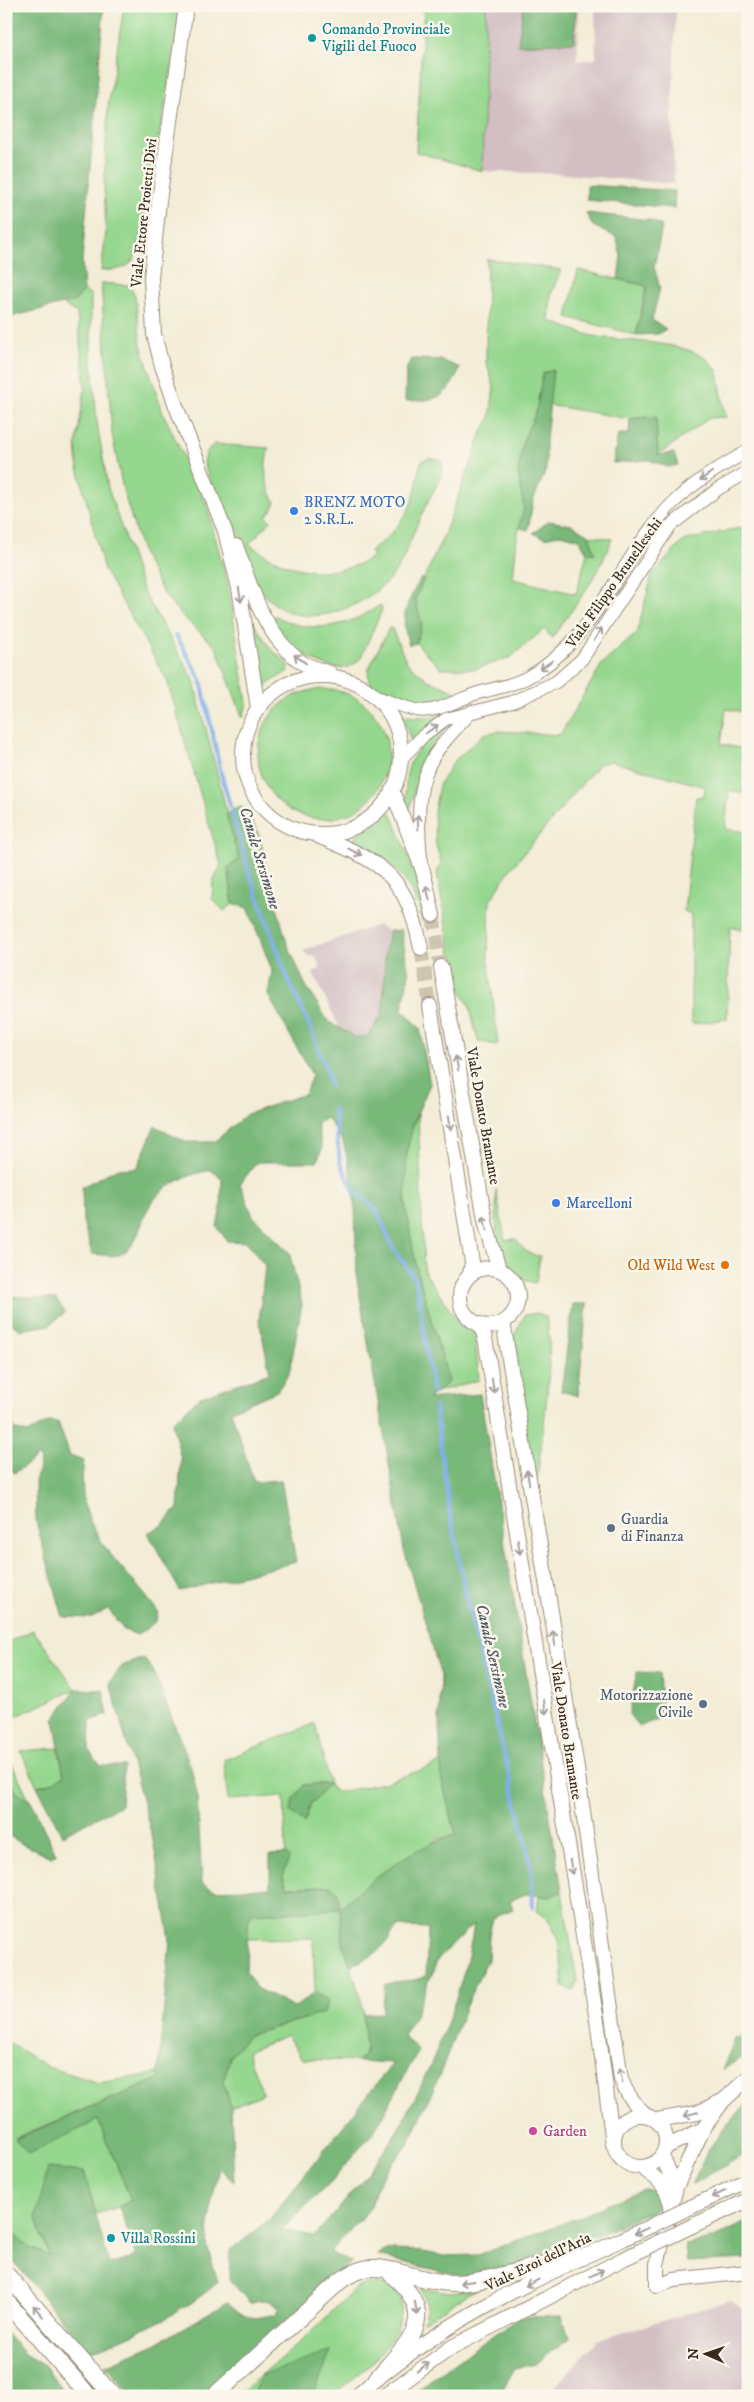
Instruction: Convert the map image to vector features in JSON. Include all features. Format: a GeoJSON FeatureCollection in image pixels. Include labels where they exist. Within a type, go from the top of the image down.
{"type":"FeatureCollection","features":[{"type":"Feature","properties":{"kind":"highway"},"geometry":{"type":"LineString","coordinates":[[214,2396],[340,2281],[365,2268],[388,2270],[425,2281],[457,2283],[471,2282],[558,2259],[582,2257]]}},
{"type":"Feature","properties":{"kind":"highway"},"geometry":{"type":"LineString","coordinates":[[376,2378],[414,2330],[418,2316],[416,2301],[408,2288],[388,2270]]}},
{"type":"Feature","properties":{"kind":"highway"},"geometry":{"type":"LineString","coordinates":[[6,2274],[113,2396]]}},
{"type":"Feature","properties":{"kind":"highway"},"geometry":{"type":"LineString","coordinates":[[6,2301],[53,2354],[78,2388],[89,2396]]}},
{"type":"Feature","properties":{"kind":"main road","name":"Viale Ettore Proietti Divi"},"geometry":{"type":"LineString","coordinates":[[186,6],[159,202],[152,278],[154,334],[162,366],[176,406],[225,530],[239,588],[258,708]]}},
{"type":"Feature","properties":{"kind":"main road","name":"Viale Ettore Proietti Divi"},"geometry":{"type":"LineString","coordinates":[[225,530],[234,539],[260,612],[277,639],[302,662],[344,679]]}},
{"type":"Feature","properties":{"kind":"main road"},"geometry":{"type":"LineString","coordinates":[[310,833],[335,833],[358,825],[378,810],[392,790],[400,760],[398,737],[393,723],[376,697],[344,679],[320,676],[296,680],[275,691],[258,708],[248,727],[243,748],[244,769],[250,789],[262,807],[276,819],[292,828],[310,833],[356,852],[388,872],[402,890],[415,916],[421,948]]}},
{"type":"Feature","properties":{"kind":"main road"},"geometry":{"type":"LineString","coordinates":[[392,790],[422,870],[433,916]]}},
{"type":"Feature","properties":{"kind":"main road","name":"Viale Donato Bramante"},"geometry":{"type":"LineString","coordinates":[[441,967],[486,1225],[499,1270]]}},
{"type":"Feature","properties":{"kind":"main road"},"geometry":{"type":"LineString","coordinates":[[430,1006],[472,1262],[470,1275]]}},
{"type":"Feature","properties":{"kind":"main road"},"geometry":{"type":"LineString","coordinates":[[484,1268],[499,1270],[510,1276],[518,1292],[514,1312],[503,1322],[492,1325],[480,1324],[466,1313],[461,1299],[464,1282],[470,1275],[484,1268]]}},
{"type":"Feature","properties":{"kind":"main road","name":"Viale Donato Bramante"},"geometry":{"type":"LineString","coordinates":[[503,1322],[576,1762],[621,2079],[629,2096],[665,2132],[664,2152],[676,2187]]}},
{"type":"Feature","properties":{"kind":"main road","name":"Viale Donato Bramante"},"geometry":{"type":"LineString","coordinates":[[480,1324],[487,1348],[598,2027],[614,2144],[619,2157],[624,2162],[640,2167],[663,2183],[668,2192],[671,2207]]}},
{"type":"Feature","properties":{"kind":"main road"},"geometry":{"type":"LineString","coordinates":[[748,2078],[723,2101],[702,2129],[676,2187],[657,2264],[656,2286],[674,2280],[748,2272]]}},
{"type":"Feature","properties":{"kind":"main road"},"geometry":{"type":"LineString","coordinates":[[614,2144],[614,2136],[622,2121],[629,2116],[652,2117],[698,2113],[723,2101]]}},
{"type":"Feature","properties":{"kind":"main road"},"geometry":{"type":"LineString","coordinates":[[640,2167],[649,2166],[664,2152],[702,2129]]}},
{"type":"Feature","properties":{"kind":"main road","name":"Viale Eroi dell'Aria"},"geometry":{"type":"LineString","coordinates":[[357,2396],[376,2378],[454,2323],[582,2257],[748,2180]]}},
{"type":"Feature","properties":{"kind":"main road"},"geometry":{"type":"LineString","coordinates":[[384,2396],[452,2347],[623,2259],[748,2200]]}},
{"type":"Feature","properties":{"kind":"street","name":"Viale Filippo Brunelleschi"},"geometry":{"type":"LineString","coordinates":[[376,697],[416,710],[429,710],[478,693],[502,688],[535,673],[566,650],[589,622],[645,535],[671,505],[705,475],[748,451]]}},
{"type":"Feature","properties":{"kind":"street","name":"Viale Filippo Brunelleschi"},"geometry":{"type":"LineString","coordinates":[[400,760],[424,734],[446,719],[512,702],[556,682],[582,659],[670,526],[718,489],[748,472]]}},
{"type":"Feature","properties":{"kind":"street"},"geometry":{"type":"LineString","coordinates":[[422,870],[417,817],[424,780],[437,751],[472,711]]}},
{"type":"Feature","properties":{"kind":"shaded area"},"geometry":{"type":"Polygon","coordinates":[[[486,6],[579,6],[577,61],[596,59],[595,6],[676,6],[672,114],[674,184],[564,174],[482,171],[486,6]]]}},
{"type":"Feature","properties":{"kind":"shaded area"},"geometry":{"type":"Polygon","coordinates":[[[378,925],[389,931],[385,953],[383,1012],[369,1036],[356,1039],[341,1031],[313,973],[320,969],[316,957],[306,955],[304,950],[378,925]]]}},
{"type":"Feature","properties":{"kind":"shaded area"},"geometry":{"type":"Polygon","coordinates":[[[731,2300],[742,2309],[748,2310],[748,2396],[546,2396],[598,2340],[731,2300]]]}},
{"type":"Feature","properties":{"kind":"green space"},"geometry":{"type":"Polygon","coordinates":[[[6,6],[104,6],[82,261],[84,290],[75,301],[6,318],[6,6]]]}},
{"type":"Feature","properties":{"kind":"green space"},"geometry":{"type":"Polygon","coordinates":[[[124,6],[181,6],[176,44],[139,248],[133,261],[125,267],[101,271],[106,232],[104,185],[108,107],[124,6]]]}},
{"type":"Feature","properties":{"kind":"green space"},"geometry":{"type":"Polygon","coordinates":[[[424,6],[486,6],[482,171],[416,152],[424,6]]]}},
{"type":"Feature","properties":{"kind":"green space"},"geometry":{"type":"Polygon","coordinates":[[[523,6],[576,6],[574,42],[518,45],[523,6]]]}},
{"type":"Feature","properties":{"kind":"green space"},"geometry":{"type":"Polygon","coordinates":[[[587,185],[675,191],[674,208],[587,200],[587,185]]]}},
{"type":"Feature","properties":{"kind":"green space"},"geometry":{"type":"Polygon","coordinates":[[[586,213],[649,220],[662,226],[654,267],[660,288],[652,320],[666,329],[658,334],[636,335],[647,286],[618,279],[621,256],[616,237],[593,226],[586,213]]]}},
{"type":"Feature","properties":{"kind":"green space"},"geometry":{"type":"Polygon","coordinates":[[[487,259],[561,270],[551,294],[549,321],[589,335],[676,347],[707,359],[718,374],[727,417],[709,418],[658,455],[656,416],[630,419],[548,405],[553,370],[543,373],[536,412],[523,441],[518,473],[524,508],[517,537],[513,579],[576,594],[587,553],[595,553],[589,535],[612,539],[607,553],[593,578],[552,638],[544,629],[510,658],[475,669],[440,668],[416,643],[422,624],[415,599],[445,532],[482,432],[490,418],[494,387],[486,362],[487,259]]]}},
{"type":"Feature","properties":{"kind":"green space"},"geometry":{"type":"Polygon","coordinates":[[[578,270],[647,286],[636,335],[567,317],[578,270]]]}},
{"type":"Feature","properties":{"kind":"green space"},"geometry":{"type":"Polygon","coordinates":[[[101,283],[128,285],[135,295],[141,345],[162,411],[207,506],[228,585],[247,703],[243,718],[216,647],[181,615],[163,593],[143,555],[123,490],[112,434],[101,283]]]}},
{"type":"Feature","properties":{"kind":"green space"},"geometry":{"type":"Polygon","coordinates":[[[84,290],[91,295],[91,349],[97,423],[108,488],[143,591],[193,678],[239,860],[228,868],[233,904],[224,911],[212,899],[213,882],[221,865],[167,680],[104,570],[78,468],[76,445],[85,387],[77,313],[63,304],[75,301],[84,290]]]}},
{"type":"Feature","properties":{"kind":"green space"},"geometry":{"type":"Polygon","coordinates":[[[412,359],[441,360],[460,368],[450,387],[440,396],[426,400],[405,401],[406,369],[412,359]]]}},
{"type":"Feature","properties":{"kind":"green space"},"geometry":{"type":"Polygon","coordinates":[[[553,370],[546,440],[546,470],[533,501],[528,530],[519,528],[524,508],[518,473],[523,441],[536,412],[543,373],[553,370]]]}},
{"type":"Feature","properties":{"kind":"green space"},"geometry":{"type":"Polygon","coordinates":[[[656,416],[658,455],[674,453],[678,465],[668,467],[649,460],[613,463],[618,434],[629,434],[630,419],[656,416]]]}},
{"type":"Feature","properties":{"kind":"green space"},"geometry":{"type":"Polygon","coordinates":[[[214,444],[269,448],[266,476],[275,502],[274,507],[266,516],[271,521],[249,544],[263,554],[278,561],[293,567],[309,570],[341,569],[357,565],[373,557],[370,551],[392,532],[410,507],[422,461],[429,458],[440,460],[443,468],[440,479],[421,515],[402,561],[386,583],[371,595],[347,608],[310,616],[289,612],[269,599],[257,585],[246,566],[226,522],[204,465],[206,453],[214,444]]]}},
{"type":"Feature","properties":{"kind":"green space"},"geometry":{"type":"Polygon","coordinates":[[[549,521],[572,525],[589,535],[595,553],[587,553],[579,539],[561,534],[545,538],[533,533],[549,521]]]}},
{"type":"Feature","properties":{"kind":"green space"},"geometry":{"type":"Polygon","coordinates":[[[748,526],[748,713],[726,709],[721,744],[748,750],[748,794],[729,790],[725,829],[748,832],[744,885],[748,887],[748,931],[730,926],[727,1019],[693,1024],[691,1022],[691,914],[684,911],[696,797],[703,796],[706,787],[610,761],[598,765],[509,871],[490,901],[488,955],[498,1044],[478,1041],[469,1005],[456,982],[437,873],[441,862],[436,845],[434,812],[439,785],[453,762],[484,734],[499,731],[560,735],[602,664],[637,633],[652,575],[683,541],[748,526]]]}},
{"type":"Feature","properties":{"kind":"green space"},"geometry":{"type":"Polygon","coordinates":[[[421,578],[424,579],[415,599],[422,624],[416,643],[409,645],[404,618],[408,603],[421,578]]]}},
{"type":"Feature","properties":{"kind":"green space"},"geometry":{"type":"Polygon","coordinates":[[[381,605],[382,610],[361,657],[354,664],[344,668],[323,665],[302,653],[287,640],[271,617],[276,616],[298,625],[322,627],[345,623],[381,605]]]}},
{"type":"Feature","properties":{"kind":"green space"},"geometry":{"type":"Polygon","coordinates":[[[251,621],[270,648],[289,665],[288,671],[258,691],[251,621]]]}},
{"type":"Feature","properties":{"kind":"green space"},"geometry":{"type":"Polygon","coordinates":[[[389,628],[392,629],[407,663],[428,680],[456,692],[455,694],[423,703],[407,702],[374,688],[369,681],[368,670],[389,628]]]}},
{"type":"Feature","properties":{"kind":"green space"},"geometry":{"type":"Polygon","coordinates":[[[323,689],[336,690],[348,694],[369,708],[383,729],[387,741],[387,767],[383,779],[369,800],[348,814],[336,818],[323,819],[310,818],[298,814],[277,800],[263,779],[259,767],[258,754],[259,741],[263,729],[277,708],[298,694],[310,690],[323,689]]]}},
{"type":"Feature","properties":{"kind":"green space"},"geometry":{"type":"Polygon","coordinates":[[[455,711],[411,741],[402,718],[403,715],[429,717],[455,711]]]}},
{"type":"Feature","properties":{"kind":"green space"},"geometry":{"type":"Polygon","coordinates":[[[449,724],[426,757],[419,774],[409,811],[407,809],[406,780],[412,759],[426,742],[449,724]]]}},
{"type":"Feature","properties":{"kind":"green space"},"geometry":{"type":"Polygon","coordinates":[[[239,806],[247,811],[260,837],[269,879],[287,943],[305,984],[328,1021],[356,1038],[369,1036],[383,1012],[385,953],[389,931],[401,930],[409,974],[402,1009],[420,1028],[430,1084],[414,1121],[407,1151],[405,1202],[416,1266],[449,1382],[428,1399],[480,1394],[562,1891],[550,1897],[525,1894],[510,1901],[513,1909],[493,1918],[489,1935],[488,1960],[469,1998],[436,2084],[408,2145],[386,2171],[376,2187],[371,2207],[331,2251],[337,2257],[352,2262],[199,2396],[132,2396],[105,2365],[155,2344],[228,2302],[244,2315],[255,2318],[276,2314],[280,2308],[266,2300],[250,2303],[229,2279],[230,2251],[269,2220],[393,2063],[358,2061],[366,2051],[363,2014],[382,2013],[385,1985],[415,1980],[426,1976],[428,1928],[397,1927],[378,1951],[351,1965],[343,1945],[340,1909],[252,1914],[248,1922],[246,1971],[256,1988],[294,2008],[315,1992],[327,2000],[324,2013],[249,2035],[231,2055],[223,2081],[231,2107],[234,2182],[219,2168],[211,2205],[207,2246],[218,2282],[204,2294],[157,2323],[89,2352],[6,2254],[6,2227],[30,2248],[50,2256],[36,2218],[48,2168],[84,2171],[109,2264],[137,2256],[119,2207],[131,2200],[98,2120],[29,2154],[15,2139],[161,2078],[158,2073],[170,1940],[153,1840],[110,1682],[122,1666],[143,1658],[153,1670],[191,1767],[197,1794],[202,1883],[214,1890],[270,1888],[270,1855],[286,1854],[289,1858],[283,1876],[287,1887],[331,1886],[338,1892],[340,1908],[394,1864],[425,1846],[456,1835],[442,1781],[439,1722],[441,1676],[404,1550],[357,1280],[355,1207],[351,1174],[343,1141],[327,1118],[317,1123],[322,1148],[317,1162],[257,1162],[240,1184],[253,1216],[289,1252],[302,1304],[289,1374],[277,1391],[231,1411],[254,1482],[281,1480],[296,1562],[180,1591],[148,1533],[162,1525],[178,1508],[181,1459],[172,1422],[200,1397],[270,1373],[259,1320],[265,1266],[247,1242],[227,1241],[217,1227],[221,1207],[222,1178],[210,1170],[177,1181],[156,1197],[147,1210],[131,1246],[116,1256],[92,1254],[83,1221],[82,1187],[116,1169],[137,1168],[155,1126],[186,1142],[214,1142],[247,1114],[305,1094],[312,1075],[268,995],[272,970],[248,908],[233,904],[228,867],[239,860],[226,815],[239,806]],[[474,1924],[438,1959],[415,2016],[403,2035],[418,2051],[375,2130],[331,2182],[281,2230],[314,2236],[352,2194],[386,2148],[415,2099],[441,2040],[462,1979],[474,1924]]]}},
{"type":"Feature","properties":{"kind":"green space"},"geometry":{"type":"Polygon","coordinates":[[[391,812],[417,879],[426,920],[422,921],[414,896],[393,866],[369,851],[355,838],[359,833],[391,812]]]}},
{"type":"Feature","properties":{"kind":"green space"},"geometry":{"type":"Polygon","coordinates":[[[418,1113],[424,1271],[452,1313],[475,1336],[479,1380],[436,1392],[449,1382],[420,1283],[406,1213],[405,1178],[408,1145],[418,1113]]]}},
{"type":"Feature","properties":{"kind":"green space"},"geometry":{"type":"Polygon","coordinates":[[[496,1189],[505,1240],[516,1239],[526,1251],[540,1256],[536,1283],[521,1279],[510,1271],[503,1260],[497,1233],[496,1189]]]}},
{"type":"Feature","properties":{"kind":"green space"},"geometry":{"type":"Polygon","coordinates":[[[6,1294],[56,1299],[65,1312],[50,1325],[21,1330],[6,1320],[6,1294]]]}},
{"type":"Feature","properties":{"kind":"green space"},"geometry":{"type":"Polygon","coordinates":[[[573,1304],[587,1304],[578,1396],[561,1391],[573,1304]]]}},
{"type":"Feature","properties":{"kind":"green space"},"geometry":{"type":"Polygon","coordinates":[[[537,1313],[545,1316],[548,1329],[549,1370],[537,1479],[534,1487],[511,1341],[525,1315],[537,1313]]]}},
{"type":"Feature","properties":{"kind":"green space"},"geometry":{"type":"Polygon","coordinates":[[[6,1404],[12,1411],[13,1429],[27,1433],[49,1422],[58,1422],[70,1456],[84,1461],[83,1486],[86,1508],[93,1527],[115,1560],[158,1612],[156,1621],[138,1635],[124,1630],[108,1609],[92,1618],[63,1617],[36,1522],[35,1482],[40,1463],[39,1456],[14,1473],[6,1462],[6,1404]]]}},
{"type":"Feature","properties":{"kind":"green space"},"geometry":{"type":"Polygon","coordinates":[[[33,1630],[76,1689],[6,1721],[6,1643],[33,1630]]]}},
{"type":"Feature","properties":{"kind":"green space"},"geometry":{"type":"Polygon","coordinates":[[[637,1672],[659,1673],[662,1717],[639,1727],[629,1714],[637,1672]]]}},
{"type":"Feature","properties":{"kind":"green space"},"geometry":{"type":"Polygon","coordinates":[[[76,1689],[103,1690],[108,1715],[90,1721],[89,1751],[101,1766],[124,1766],[121,1805],[62,1835],[37,1786],[48,1784],[64,1776],[54,1719],[76,1689]]]}},
{"type":"Feature","properties":{"kind":"green space"},"geometry":{"type":"Polygon","coordinates":[[[315,1723],[329,1783],[332,1789],[338,1792],[384,1783],[441,1763],[442,1781],[456,1835],[436,1839],[343,1945],[364,2014],[367,2042],[363,2055],[358,2061],[302,2059],[287,2035],[247,2052],[263,2094],[231,2107],[223,2081],[231,2055],[249,2035],[324,2013],[327,2001],[315,1992],[313,1938],[247,1939],[248,1922],[252,1914],[339,1909],[331,1886],[287,1887],[283,1876],[289,1858],[286,1854],[284,1796],[228,1800],[224,1760],[315,1723]],[[328,1783],[304,1785],[291,1812],[304,1823],[311,1804],[328,1783]]]}},
{"type":"Feature","properties":{"kind":"green space"},"geometry":{"type":"Polygon","coordinates":[[[58,1748],[64,1776],[48,1784],[37,1786],[21,1751],[58,1748]]]}},
{"type":"Feature","properties":{"kind":"green space"},"geometry":{"type":"Polygon","coordinates":[[[6,1752],[56,1854],[51,1857],[6,1834],[6,1752]]]}},
{"type":"Feature","properties":{"kind":"green space"},"geometry":{"type":"Polygon","coordinates":[[[6,1774],[17,1793],[31,1802],[56,1854],[51,1857],[6,1834],[6,1774]]]}},
{"type":"Feature","properties":{"kind":"green space"},"geometry":{"type":"Polygon","coordinates":[[[329,1783],[311,1804],[304,1823],[291,1812],[293,1800],[304,1785],[329,1783]]]}},
{"type":"Feature","properties":{"kind":"green space"},"geometry":{"type":"Polygon","coordinates":[[[562,1891],[577,1981],[574,1991],[563,1987],[559,1945],[556,1935],[552,1926],[537,1911],[539,1895],[550,1897],[562,1891]]]}},
{"type":"Feature","properties":{"kind":"green space"},"geometry":{"type":"Polygon","coordinates":[[[748,2034],[748,2054],[722,2070],[735,2039],[748,2034]]]}},
{"type":"Feature","properties":{"kind":"green space"},"geometry":{"type":"Polygon","coordinates":[[[6,2041],[48,2067],[99,2083],[158,2073],[161,2078],[15,2138],[29,2153],[98,2120],[131,2200],[119,2207],[96,2214],[84,2171],[36,2218],[50,2257],[30,2248],[6,2227],[6,2041]]]}},
{"type":"Feature","properties":{"kind":"green space"},"geometry":{"type":"Polygon","coordinates":[[[748,2103],[748,2152],[692,2185],[708,2150],[727,2125],[748,2103]]]}},
{"type":"Feature","properties":{"kind":"green space"},"geometry":{"type":"Polygon","coordinates":[[[643,2189],[652,2189],[658,2200],[659,2207],[606,2232],[516,2265],[468,2278],[378,2256],[384,2251],[391,2250],[418,2251],[444,2256],[478,2255],[577,2218],[643,2189]]]}},
{"type":"Feature","properties":{"kind":"green space"},"geometry":{"type":"Polygon","coordinates":[[[748,2221],[748,2259],[687,2262],[685,2245],[714,2238],[748,2221]]]}},
{"type":"Feature","properties":{"kind":"green space"},"geometry":{"type":"Polygon","coordinates":[[[369,2283],[387,2285],[400,2293],[401,2310],[398,2325],[391,2339],[382,2352],[358,2375],[333,2396],[237,2396],[310,2333],[356,2288],[369,2283]]]}},
{"type":"Feature","properties":{"kind":"green space"},"geometry":{"type":"Polygon","coordinates":[[[421,2288],[450,2292],[476,2289],[423,2322],[427,2306],[421,2288]]]}},
{"type":"Feature","properties":{"kind":"green space"},"geometry":{"type":"Polygon","coordinates":[[[562,2316],[569,2338],[535,2364],[515,2368],[499,2396],[412,2396],[436,2375],[520,2317],[562,2316]]]}},
{"type":"Feature","properties":{"kind":"green space"},"geometry":{"type":"Polygon","coordinates":[[[6,2333],[24,2354],[46,2367],[67,2396],[6,2396],[6,2333]]]}},
{"type":"Feature","properties":{"kind":"green space"},"geometry":{"type":"Polygon","coordinates":[[[331,2351],[313,2396],[252,2396],[261,2376],[331,2351]]]}},
{"type":"Feature","properties":{"kind":"waterway","name":"Canale Sersimone"},"geometry":{"type":"LineString","coordinates":[[176,635],[201,680],[221,773],[249,872],[289,982],[306,1017],[327,1071],[330,1086]]}},
{"type":"Feature","properties":{"kind":"waterway","name":"Canale Sersimone"},"geometry":{"type":"LineString","coordinates":[[334,1109],[340,1162],[354,1191],[376,1209],[394,1250],[416,1280],[433,1392]]}},
{"type":"Feature","properties":{"kind":"waterway","name":"Canale Sersimone"},"geometry":{"type":"LineString","coordinates":[[435,1407],[449,1507],[467,1599],[529,1857],[533,1908]]}},
{"type":"Feature","properties":{"kind":"tunnel"},"geometry":{"type":"LineString","coordinates":[[433,915],[441,967]]}},
{"type":"Feature","properties":{"kind":"tunnel"},"geometry":{"type":"LineString","coordinates":[[421,948],[430,1006]]}},
{"type":"Feature","properties":{"kind":"place","name":"Comando Provinciale Vigili del Fuoco"},"geometry":{"type":"Point","coordinates":[312,38]}},
{"type":"Feature","properties":{"kind":"place","name":"BRENZ MOTO 2 S.R.L."},"geometry":{"type":"Point","coordinates":[294,511]}},
{"type":"Feature","properties":{"kind":"place","name":"Marcelloni"},"geometry":{"type":"Point","coordinates":[556,1203]}},
{"type":"Feature","properties":{"kind":"place","name":"Old Wild West"},"geometry":{"type":"Point","coordinates":[725,1265]}},
{"type":"Feature","properties":{"kind":"place","name":"Guardia di Finanza"},"geometry":{"type":"Point","coordinates":[611,1528]}},
{"type":"Feature","properties":{"kind":"place","name":"Motorizzazione Civile"},"geometry":{"type":"Point","coordinates":[703,1704]}},
{"type":"Feature","properties":{"kind":"place","name":"Garden"},"geometry":{"type":"Point","coordinates":[533,2131]}},
{"type":"Feature","properties":{"kind":"place","name":"Villa Rossini"},"geometry":{"type":"Point","coordinates":[111,2238]}}]}
